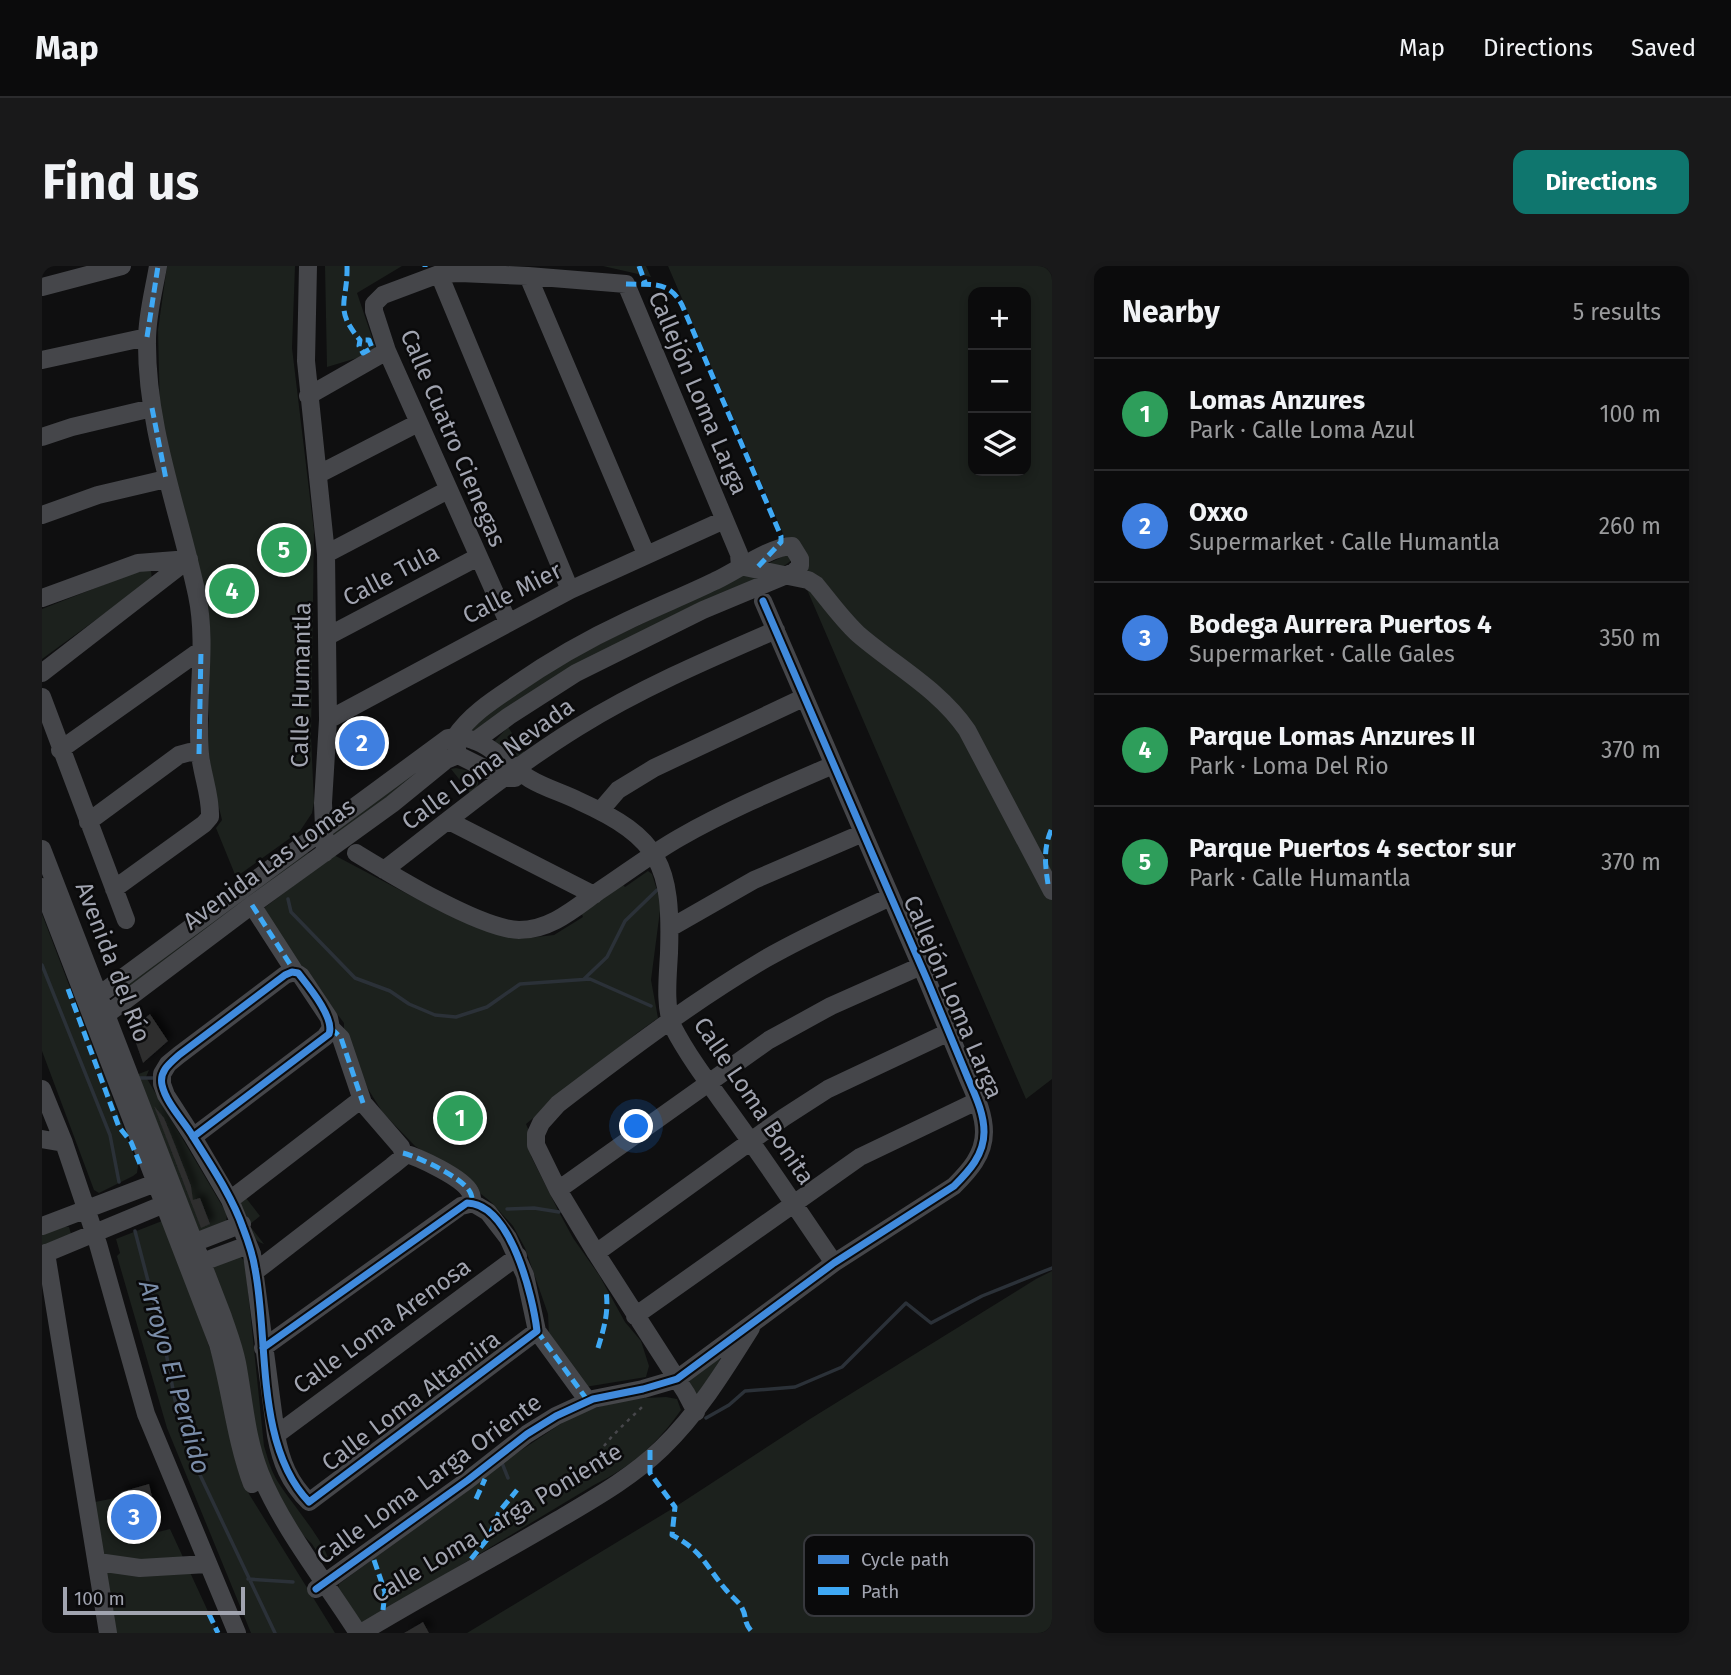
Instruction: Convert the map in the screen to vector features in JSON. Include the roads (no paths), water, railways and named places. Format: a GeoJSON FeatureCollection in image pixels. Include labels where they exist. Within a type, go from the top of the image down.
{"type":"FeatureCollection","features":[{"type":"Feature","properties":{"kind":"street"},"geometry":{"type":"LineString","coordinates":[[42,287],[122,266]]}},
{"type":"Feature","properties":{"kind":"street"},"geometry":{"type":"LineString","coordinates":[[114,890],[210,817],[200,754],[199,606],[189,559],[166,479],[152,408],[147,337],[158,266]]}},
{"type":"Feature","properties":{"kind":"street","name":"Calle Humantla"},"geometry":{"type":"LineString","coordinates":[[308,266],[305,316],[308,397],[319,474],[326,554],[328,720],[323,832],[325,853]]}},
{"type":"Feature","properties":{"kind":"street"},"geometry":{"type":"LineString","coordinates":[[570,590],[439,274],[460,272],[528,276],[646,554]]}},
{"type":"Feature","properties":{"kind":"street","name":"Calle Cuatro Cienegas"},"geometry":{"type":"LineString","coordinates":[[439,274],[383,295],[374,304],[374,311],[387,352],[508,622]]}},
{"type":"Feature","properties":{"kind":"street","name":"Callejón Loma Larga"},"geometry":{"type":"LineString","coordinates":[[528,276],[626,284],[739,554],[740,566]]}},
{"type":"Feature","properties":{"kind":"street"},"geometry":{"type":"LineString","coordinates":[[42,360],[147,337]]}},
{"type":"Feature","properties":{"kind":"street"},"geometry":{"type":"LineString","coordinates":[[308,397],[387,352]]}},
{"type":"Feature","properties":{"kind":"street"},"geometry":{"type":"LineString","coordinates":[[42,437],[152,408]]}},
{"type":"Feature","properties":{"kind":"street"},"geometry":{"type":"LineString","coordinates":[[319,474],[418,423]]}},
{"type":"Feature","properties":{"kind":"street"},"geometry":{"type":"LineString","coordinates":[[42,515],[99,495],[166,479]]}},
{"type":"Feature","properties":{"kind":"street"},"geometry":{"type":"LineString","coordinates":[[326,554],[448,490]]}},
{"type":"Feature","properties":{"kind":"street","name":"Calle Mier"},"geometry":{"type":"LineString","coordinates":[[328,720],[570,590],[724,520]]}},
{"type":"Feature","properties":{"kind":"street","name":"Avenida Las Lomas"},"geometry":{"type":"LineString","coordinates":[[93,999],[323,832],[436,746],[455,737],[462,726],[484,706],[555,658],[629,619],[725,577],[740,566],[784,546],[792,546],[800,559],[800,566],[789,575]]}},
{"type":"Feature","properties":{"kind":"street","name":"Calle Tula"},"geometry":{"type":"LineString","coordinates":[[328,636],[478,557]]}},
{"type":"Feature","properties":{"kind":"street"},"geometry":{"type":"LineString","coordinates":[[42,598],[138,563],[189,559]]}},
{"type":"Feature","properties":{"kind":"street"},"geometry":{"type":"LineString","coordinates":[[42,673],[189,559]]}},
{"type":"Feature","properties":{"kind":"street"},"geometry":{"type":"LineString","coordinates":[[740,566],[789,575],[816,585],[857,633],[941,699],[967,730],[1052,891]]}},
{"type":"Feature","properties":{"kind":"street"},"geometry":{"type":"LineString","coordinates":[[475,741],[509,716],[587,667],[703,610],[789,575]]}},
{"type":"Feature","properties":{"kind":"street","name":"Callejón Loma Larga"},"geometry":{"type":"LineString","coordinates":[[757,1320],[881,1231],[954,1186],[969,1171],[983,1144],[982,1117],[949,1031],[763,601]]}},
{"type":"Feature","properties":{"kind":"street","name":"Calle Loma Nevada"},"geometry":{"type":"LineString","coordinates":[[384,870],[517,775],[580,726],[695,665],[776,630]]}},
{"type":"Feature","properties":{"kind":"street"},"geometry":{"type":"LineString","coordinates":[[60,750],[201,649]]}},
{"type":"Feature","properties":{"kind":"street"},"geometry":{"type":"LineString","coordinates":[[42,697],[126,920]]}},
{"type":"Feature","properties":{"kind":"street"},"geometry":{"type":"LineString","coordinates":[[600,811],[618,790],[654,768],[803,698]]}},
{"type":"Feature","properties":{"kind":"street"},"geometry":{"type":"LineString","coordinates":[[455,737],[458,755]]}},
{"type":"Feature","properties":{"kind":"street","name":"Calle Loma Bonita"},"geometry":{"type":"LineString","coordinates":[[455,737],[475,741],[495,751],[517,775]]}},
{"type":"Feature","properties":{"kind":"street"},"geometry":{"type":"LineString","coordinates":[[88,822],[179,755],[190,752],[200,754]]}},
{"type":"Feature","properties":{"kind":"street","name":"Avenida Las Lomas"},"geometry":{"type":"LineString","coordinates":[[100,1019],[392,804],[446,760],[458,755]]}},
{"type":"Feature","properties":{"kind":"street","name":"Calle Loma Bonita"},"geometry":{"type":"LineString","coordinates":[[458,755],[517,775],[600,811],[634,833],[654,854],[667,888],[670,1020],[709,1082],[834,1263]]}},
{"type":"Feature","properties":{"kind":"street"},"geometry":{"type":"LineString","coordinates":[[356,853],[475,917],[516,930],[535,928],[552,922],[654,854],[736,808],[832,765]]}},
{"type":"Feature","properties":{"kind":"street"},"geometry":{"type":"LineString","coordinates":[[449,821],[594,895]]}},
{"type":"Feature","properties":{"kind":"street"},"geometry":{"type":"LineString","coordinates":[[670,928],[754,880],[863,833]]}},
{"type":"Feature","properties":{"kind":"street","name":"Avenida del Río"},"geometry":{"type":"LineString","coordinates":[[42,849],[157,1182],[195,1265],[225,1370],[235,1428],[252,1484],[321,1586],[360,1633]]}},
{"type":"Feature","properties":{"kind":"street","name":"Avenida del Río"},"geometry":{"type":"LineString","coordinates":[[42,887],[93,999]]}},
{"type":"Feature","properties":{"kind":"street"},"geometry":{"type":"LineString","coordinates":[[696,1412],[558,1190],[536,1144],[536,1134],[541,1123],[558,1104],[670,1020],[805,937],[890,897]]}},
{"type":"Feature","properties":{"kind":"street"},"geometry":{"type":"LineString","coordinates":[[252,905],[295,972],[301,976],[329,1018],[331,1028],[341,1038],[363,1103],[401,1147],[403,1153],[403,1157],[392,1166],[256,1271]]}},
{"type":"Feature","properties":{"kind":"street"},"geometry":{"type":"LineString","coordinates":[[558,1190],[709,1082],[798,1023],[921,966]]}},
{"type":"Feature","properties":{"kind":"street"},"geometry":{"type":"LineString","coordinates":[[276,1434],[263,1348],[256,1271],[242,1224],[166,1095],[162,1074],[168,1064],[190,1047],[285,975],[295,972]]}},
{"type":"Feature","properties":{"kind":"street"},"geometry":{"type":"LineString","coordinates":[[193,1137],[325,1037],[331,1028]]}},
{"type":"Feature","properties":{"kind":"street"},"geometry":{"type":"LineString","coordinates":[[596,1253],[828,1089],[949,1031]]}},
{"type":"Feature","properties":{"kind":"street"},"geometry":{"type":"LineString","coordinates":[[42,1089],[64,1143],[94,1233],[146,1414],[237,1633]]}},
{"type":"Feature","properties":{"kind":"street"},"geometry":{"type":"LineString","coordinates":[[635,1316],[860,1157],[976,1101]]}},
{"type":"Feature","properties":{"kind":"street"},"geometry":{"type":"LineString","coordinates":[[230,1200],[355,1104],[363,1103]]}},
{"type":"Feature","properties":{"kind":"street"},"geometry":{"type":"LineString","coordinates":[[42,1139],[64,1143]]}},
{"type":"Feature","properties":{"kind":"street"},"geometry":{"type":"LineString","coordinates":[[403,1153],[417,1157],[463,1184],[471,1194],[473,1203]]}},
{"type":"Feature","properties":{"kind":"street"},"geometry":{"type":"LineString","coordinates":[[42,1226],[157,1182]]}},
{"type":"Feature","properties":{"kind":"street"},"geometry":{"type":"LineString","coordinates":[[108,1633],[44,1254],[166,1203]]}},
{"type":"Feature","properties":{"kind":"street"},"geometry":{"type":"LineString","coordinates":[[263,1348],[461,1206],[473,1203],[483,1208],[497,1222],[518,1256],[537,1331],[588,1401]]}},
{"type":"Feature","properties":{"kind":"street"},"geometry":{"type":"LineString","coordinates":[[187,1245],[242,1224]]}},
{"type":"Feature","properties":{"kind":"street"},"geometry":{"type":"LineString","coordinates":[[195,1265],[248,1245]]}},
{"type":"Feature","properties":{"kind":"street","name":"Calle Loma Arenosa"},"geometry":{"type":"LineString","coordinates":[[276,1434],[518,1256]]}},
{"type":"Feature","properties":{"kind":"street","name":"Calle Loma Larga Oriente"},"geometry":{"type":"LineString","coordinates":[[321,1586],[527,1434],[556,1416],[588,1401],[677,1379],[757,1320]]}},
{"type":"Feature","properties":{"kind":"street","name":"Calle Loma Larga Poniente"},"geometry":{"type":"LineString","coordinates":[[360,1633],[607,1490],[662,1448],[696,1412],[757,1320]]}},
{"type":"Feature","properties":{"kind":"street","name":"Calle Loma Altamira"},"geometry":{"type":"LineString","coordinates":[[276,1434],[287,1474],[309,1502],[537,1331]]}},
{"type":"Feature","properties":{"kind":"street"},"geometry":{"type":"LineString","coordinates":[[98,1562],[140,1568],[207,1564]]}},
{"type":"Feature","properties":{"kind":"street","name":"Avenida del Río"},"geometry":{"type":"LineString","coordinates":[[321,1586],[344,1633]]}},
{"type":"Feature","properties":{"kind":"waterway"},"geometry":{"type":"LineString","coordinates":[[584,979],[607,957],[625,921],[657,890]]}},
{"type":"Feature","properties":{"kind":"waterway"},"geometry":{"type":"LineString","coordinates":[[288,899],[291,912],[355,978],[390,991],[409,1004],[435,1015],[456,1017],[487,1007],[520,984],[590,979],[651,1006]]}},
{"type":"Feature","properties":{"kind":"waterway","name":"Arroyo El Perdido"},"geometry":{"type":"LineString","coordinates":[[42,965],[110,1135],[119,1182]]}},
{"type":"Feature","properties":{"kind":"waterway"},"geometry":{"type":"LineString","coordinates":[[138,1078],[153,1078]]}},
{"type":"Feature","properties":{"kind":"waterway"},"geometry":{"type":"LineString","coordinates":[[507,1209],[534,1208],[559,1212]]}},
{"type":"Feature","properties":{"kind":"waterway","name":"Arroyo El Perdido"},"geometry":{"type":"LineString","coordinates":[[135,1231],[164,1342],[175,1400],[192,1458],[275,1633]]}},
{"type":"Feature","properties":{"kind":"waterway"},"geometry":{"type":"LineString","coordinates":[[706,1418],[729,1405],[745,1391],[795,1387],[842,1367],[906,1303],[931,1323],[982,1296],[1052,1268]]}},
{"type":"Feature","properties":{"kind":"waterway"},"geometry":{"type":"LineString","coordinates":[[502,1463],[508,1478]]}},
{"type":"Feature","properties":{"kind":"waterway"},"geometry":{"type":"LineString","coordinates":[[248,1579],[293,1582]]}},
{"type":"Feature","properties":{"kind":"place","name":"Parque Puertos 4 sector sur"},"geometry":{"type":"Point","coordinates":[284,550]}},
{"type":"Feature","properties":{"kind":"place","name":"Parque Lomas Anzures II"},"geometry":{"type":"Point","coordinates":[232,591]}},
{"type":"Feature","properties":{"kind":"place","name":"Oxxo"},"geometry":{"type":"Point","coordinates":[362,743]}},
{"type":"Feature","properties":{"kind":"place","name":"Lomas Anzures"},"geometry":{"type":"Point","coordinates":[460,1118]}},
{"type":"Feature","properties":{"kind":"place","name":"Bodega Aurrera Puertos 4"},"geometry":{"type":"Point","coordinates":[134,1517]}}]}
